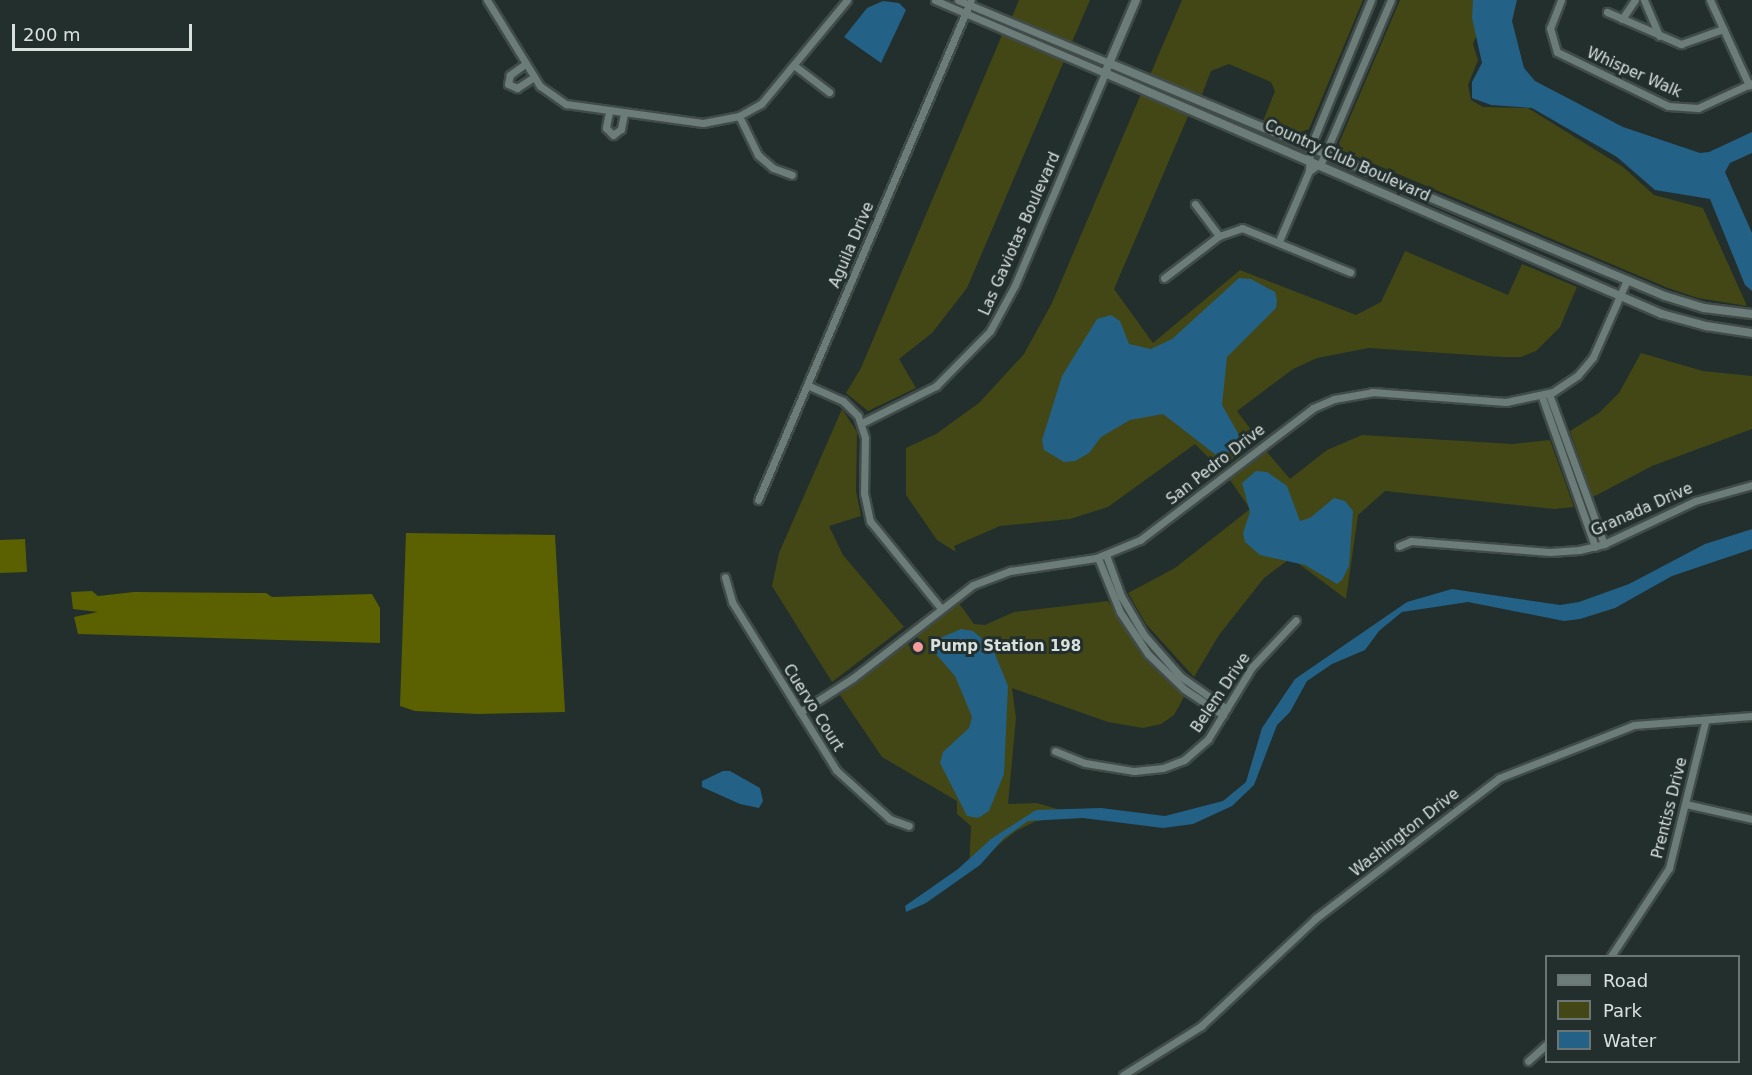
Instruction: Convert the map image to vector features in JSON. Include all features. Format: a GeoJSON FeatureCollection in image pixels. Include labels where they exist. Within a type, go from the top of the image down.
{"type":"FeatureCollection","features":[{"type":"Feature","properties":{"kind":"street"},"geometry":{"type":"LineString","coordinates":[[487,0],[534,77],[566,104],[609,112],[704,123],[739,116],[773,93],[844,1]]}},
{"type":"Feature","properties":{"kind":"street","name":"Country Club Boulevard"},"geometry":{"type":"LineString","coordinates":[[935,0],[1321,163],[1620,296],[1684,321],[1752,333]]}},
{"type":"Feature","properties":{"kind":"street","name":"Country Club Boulevard"},"geometry":{"type":"LineString","coordinates":[[958,0],[970,2],[1109,63],[1627,280],[1686,303],[1752,314]]}},
{"type":"Feature","properties":{"kind":"street","name":"Las Gaviotas Boulevard"},"geometry":{"type":"LineString","coordinates":[[862,423],[936,386],[990,331],[1015,285],[1136,0]]}},
{"type":"Feature","properties":{"kind":"street"},"geometry":{"type":"LineString","coordinates":[[1279,241],[1309,171],[1307,158],[1310,148],[1371,0]]}},
{"type":"Feature","properties":{"kind":"street"},"geometry":{"type":"LineString","coordinates":[[1309,171],[1321,163],[1390,0]]}},
{"type":"Feature","properties":{"kind":"street","name":"Whisper Walk"},"geometry":{"type":"LineString","coordinates":[[1561,0],[1550,28],[1553,45],[1563,56],[1605,78],[1668,106],[1688,110],[1750,84]]}},
{"type":"Feature","properties":{"kind":"street"},"geometry":{"type":"LineString","coordinates":[[1622,19],[1635,0]]}},
{"type":"Feature","properties":{"kind":"street"},"geometry":{"type":"LineString","coordinates":[[1644,0],[1659,36]]}},
{"type":"Feature","properties":{"kind":"street"},"geometry":{"type":"LineString","coordinates":[[1711,0],[1750,84]]}},
{"type":"Feature","properties":{"kind":"street","name":"Aguila Drive"},"geometry":{"type":"LineString","coordinates":[[758,501],[970,2]]}},
{"type":"Feature","properties":{"kind":"street"},"geometry":{"type":"LineString","coordinates":[[1607,12],[1659,36],[1687,43],[1723,29]]}},
{"type":"Feature","properties":{"kind":"street"},"geometry":{"type":"LineString","coordinates":[[525,64],[510,75],[508,84],[517,88],[534,77]]}},
{"type":"Feature","properties":{"kind":"street"},"geometry":{"type":"LineString","coordinates":[[795,66],[829,92]]}},
{"type":"Feature","properties":{"kind":"street"},"geometry":{"type":"LineString","coordinates":[[609,112],[607,131],[613,135],[621,129],[624,114]]}},
{"type":"Feature","properties":{"kind":"street"},"geometry":{"type":"LineString","coordinates":[[739,116],[758,155],[792,175]]}},
{"type":"Feature","properties":{"kind":"street"},"geometry":{"type":"LineString","coordinates":[[1195,204],[1219,236]]}},
{"type":"Feature","properties":{"kind":"street"},"geometry":{"type":"LineString","coordinates":[[1164,278],[1219,236],[1242,228],[1279,241],[1350,272]]}},
{"type":"Feature","properties":{"kind":"street","name":"San Pedro Drive"},"geometry":{"type":"LineString","coordinates":[[800,712],[876,661],[940,607],[967,588],[1002,574],[1102,556],[1153,532],[1296,420],[1334,399],[1372,392],[1506,402],[1546,395],[1572,380],[1588,363],[1627,280]]}},
{"type":"Feature","properties":{"kind":"street"},"geometry":{"type":"LineString","coordinates":[[807,385],[843,401],[862,423],[865,438],[864,493],[870,521],[940,607]]}},
{"type":"Feature","properties":{"kind":"street"},"geometry":{"type":"LineString","coordinates":[[1546,395],[1604,544]]}},
{"type":"Feature","properties":{"kind":"street"},"geometry":{"type":"LineString","coordinates":[[1546,395],[1595,547]]}},
{"type":"Feature","properties":{"kind":"street","name":"Granada Drive"},"geometry":{"type":"LineString","coordinates":[[1399,546],[1411,541],[1550,552],[1595,547],[1675,509],[1752,485]]}},
{"type":"Feature","properties":{"kind":"street"},"geometry":{"type":"LineString","coordinates":[[1102,556],[1121,596],[1144,635],[1180,676],[1225,712]]}},
{"type":"Feature","properties":{"kind":"street","name":"Cuervo Court"},"geometry":{"type":"LineString","coordinates":[[725,577],[732,602],[844,780],[890,819],[909,826]]}},
{"type":"Feature","properties":{"kind":"street","name":"Belem Drive"},"geometry":{"type":"LineString","coordinates":[[1055,751],[1085,763],[1151,771],[1190,756],[1208,739],[1252,668],[1296,620]]}},
{"type":"Feature","properties":{"kind":"street","name":"Washington Drive"},"geometry":{"type":"LineString","coordinates":[[1123,1075],[1201,1026],[1316,918],[1499,778],[1634,724],[1705,722],[1752,716]]}},
{"type":"Feature","properties":{"kind":"street","name":"Prentiss Drive"},"geometry":{"type":"LineString","coordinates":[[1612,955],[1667,874],[1705,722]]}},
{"type":"Feature","properties":{"kind":"street"},"geometry":{"type":"LineString","coordinates":[[1686,804],[1752,819]]}},
{"type":"Feature","properties":{"kind":"street"},"geometry":{"type":"LineString","coordinates":[[1528,1061],[1545,1047]]}},
{"type":"Feature","properties":{"kind":"green space"},"geometry":{"type":"Polygon","coordinates":[[[1019,0],[1090,0],[1072,42],[1012,17],[1019,0]]]}},
{"type":"Feature","properties":{"kind":"green space"},"geometry":{"type":"Polygon","coordinates":[[[1182,0],[1363,0],[1309,129],[1298,133],[1263,121],[1275,91],[1271,82],[1229,64],[1211,71],[1201,97],[1150,75],[1182,0]]]}},
{"type":"Feature","properties":{"kind":"green space"},"geometry":{"type":"Polygon","coordinates":[[[1400,0],[1491,0],[1473,44],[1478,60],[1468,85],[1471,100],[1483,107],[1528,108],[1623,167],[1654,195],[1703,208],[1747,306],[1698,298],[1668,288],[1341,150],[1339,143],[1400,0]]]}},
{"type":"Feature","properties":{"kind":"green space"},"geometry":{"type":"Polygon","coordinates":[[[1002,35],[1064,61],[967,288],[932,333],[899,359],[916,388],[868,411],[846,393],[861,368],[1002,35]]]}},
{"type":"Feature","properties":{"kind":"green space"},"geometry":{"type":"Polygon","coordinates":[[[1141,94],[1189,114],[1114,289],[1153,343],[1240,270],[1356,315],[1381,302],[1405,251],[1508,295],[1522,264],[1577,287],[1560,327],[1536,351],[1521,357],[1502,357],[1369,348],[1317,358],[1293,369],[1237,411],[1258,439],[1220,469],[1195,444],[1108,507],[1070,519],[1000,526],[954,546],[956,552],[937,540],[906,495],[906,448],[936,434],[979,403],[1024,354],[1052,303],[1141,94]]]}},
{"type":"Feature","properties":{"kind":"green space"},"geometry":{"type":"Polygon","coordinates":[[[1641,353],[1703,371],[1752,376],[1752,429],[1652,466],[1593,497],[1570,431],[1599,413],[1619,393],[1641,353]]]}},
{"type":"Feature","properties":{"kind":"green space"},"geometry":{"type":"Polygon","coordinates":[[[842,409],[857,432],[856,491],[861,516],[829,526],[843,555],[904,627],[832,682],[772,586],[779,553],[842,409]]]}},
{"type":"Feature","properties":{"kind":"green space"},"geometry":{"type":"Polygon","coordinates":[[[1362,435],[1513,444],[1550,440],[1574,507],[1554,509],[1385,491],[1358,515],[1346,599],[1291,558],[1264,578],[1219,635],[1194,677],[1146,624],[1128,593],[1175,568],[1250,509],[1230,480],[1267,452],[1290,479],[1327,450],[1362,435]]]}},
{"type":"Feature","properties":{"kind":"green space"},"geometry":{"type":"Polygon","coordinates":[[[1108,601],[1144,659],[1184,697],[1174,715],[1161,724],[1143,728],[1108,722],[1012,688],[1016,718],[1008,804],[1037,803],[1077,815],[1036,821],[1016,831],[969,868],[971,826],[957,814],[957,801],[882,757],[840,695],[908,644],[915,655],[924,648],[917,636],[958,602],[974,624],[985,625],[1014,612],[1108,601]]]}},
{"type":"Feature","properties":{"kind":"shaded area"},"geometry":{"type":"Polygon","coordinates":[[[406,533],[555,535],[565,712],[478,714],[415,711],[400,706],[406,533]]]}},
{"type":"Feature","properties":{"kind":"shaded area"},"geometry":{"type":"Polygon","coordinates":[[[25,539],[27,572],[0,573],[0,540],[25,539]]]}},
{"type":"Feature","properties":{"kind":"shaded area"},"geometry":{"type":"Polygon","coordinates":[[[92,591],[98,596],[134,592],[266,593],[272,597],[372,594],[380,608],[380,643],[78,634],[74,617],[98,612],[73,609],[71,592],[92,591]]]}},
{"type":"Feature","properties":{"kind":"water"},"geometry":{"type":"Polygon","coordinates":[[[1473,0],[1517,0],[1512,21],[1524,68],[1535,81],[1623,127],[1700,153],[1709,152],[1752,132],[1752,153],[1730,163],[1725,172],[1752,233],[1752,291],[1745,285],[1710,199],[1655,190],[1617,157],[1532,108],[1491,105],[1472,98],[1472,82],[1482,63],[1472,18],[1473,0]]]}},
{"type":"Feature","properties":{"kind":"water"},"geometry":{"type":"Polygon","coordinates":[[[883,1],[899,3],[906,10],[881,63],[844,37],[867,8],[883,1]]]}},
{"type":"Feature","properties":{"kind":"water"},"geometry":{"type":"Polygon","coordinates":[[[1239,278],[1251,279],[1275,292],[1277,300],[1276,308],[1227,357],[1222,405],[1239,435],[1235,448],[1225,455],[1216,455],[1163,414],[1130,420],[1101,437],[1089,453],[1075,461],[1064,462],[1044,450],[1042,440],[1062,376],[1097,319],[1111,315],[1120,321],[1129,344],[1151,349],[1172,339],[1239,278]]]}},
{"type":"Feature","properties":{"kind":"water"},"geometry":{"type":"Polygon","coordinates":[[[1256,471],[1267,472],[1287,486],[1300,521],[1310,518],[1334,498],[1345,501],[1353,511],[1349,566],[1342,580],[1337,584],[1305,565],[1260,555],[1245,542],[1243,533],[1250,512],[1242,483],[1256,471]]]}},
{"type":"Feature","properties":{"kind":"water"},"geometry":{"type":"Polygon","coordinates":[[[1752,529],[1752,549],[1672,576],[1615,608],[1580,619],[1564,621],[1468,602],[1402,612],[1379,631],[1365,650],[1332,664],[1307,681],[1290,712],[1277,725],[1254,785],[1232,806],[1193,824],[1163,828],[1083,818],[1028,821],[1004,838],[980,865],[926,903],[906,912],[905,906],[958,869],[991,839],[1036,810],[1101,808],[1165,816],[1223,801],[1246,782],[1262,728],[1295,679],[1407,602],[1452,589],[1560,605],[1579,602],[1629,584],[1705,544],[1752,529]]]}},
{"type":"Feature","properties":{"kind":"water"},"geometry":{"type":"Polygon","coordinates":[[[961,629],[973,631],[992,647],[1008,686],[1004,774],[989,811],[978,818],[967,816],[940,763],[943,752],[969,728],[972,717],[955,676],[934,652],[940,638],[961,629]]]}},
{"type":"Feature","properties":{"kind":"water"},"geometry":{"type":"Polygon","coordinates":[[[723,771],[730,771],[760,788],[763,801],[759,808],[740,804],[702,787],[702,781],[723,771]]]}},
{"type":"Feature","properties":{"kind":"place","name":"Pump Station 198"},"geometry":{"type":"Point","coordinates":[918,647]}}]}
